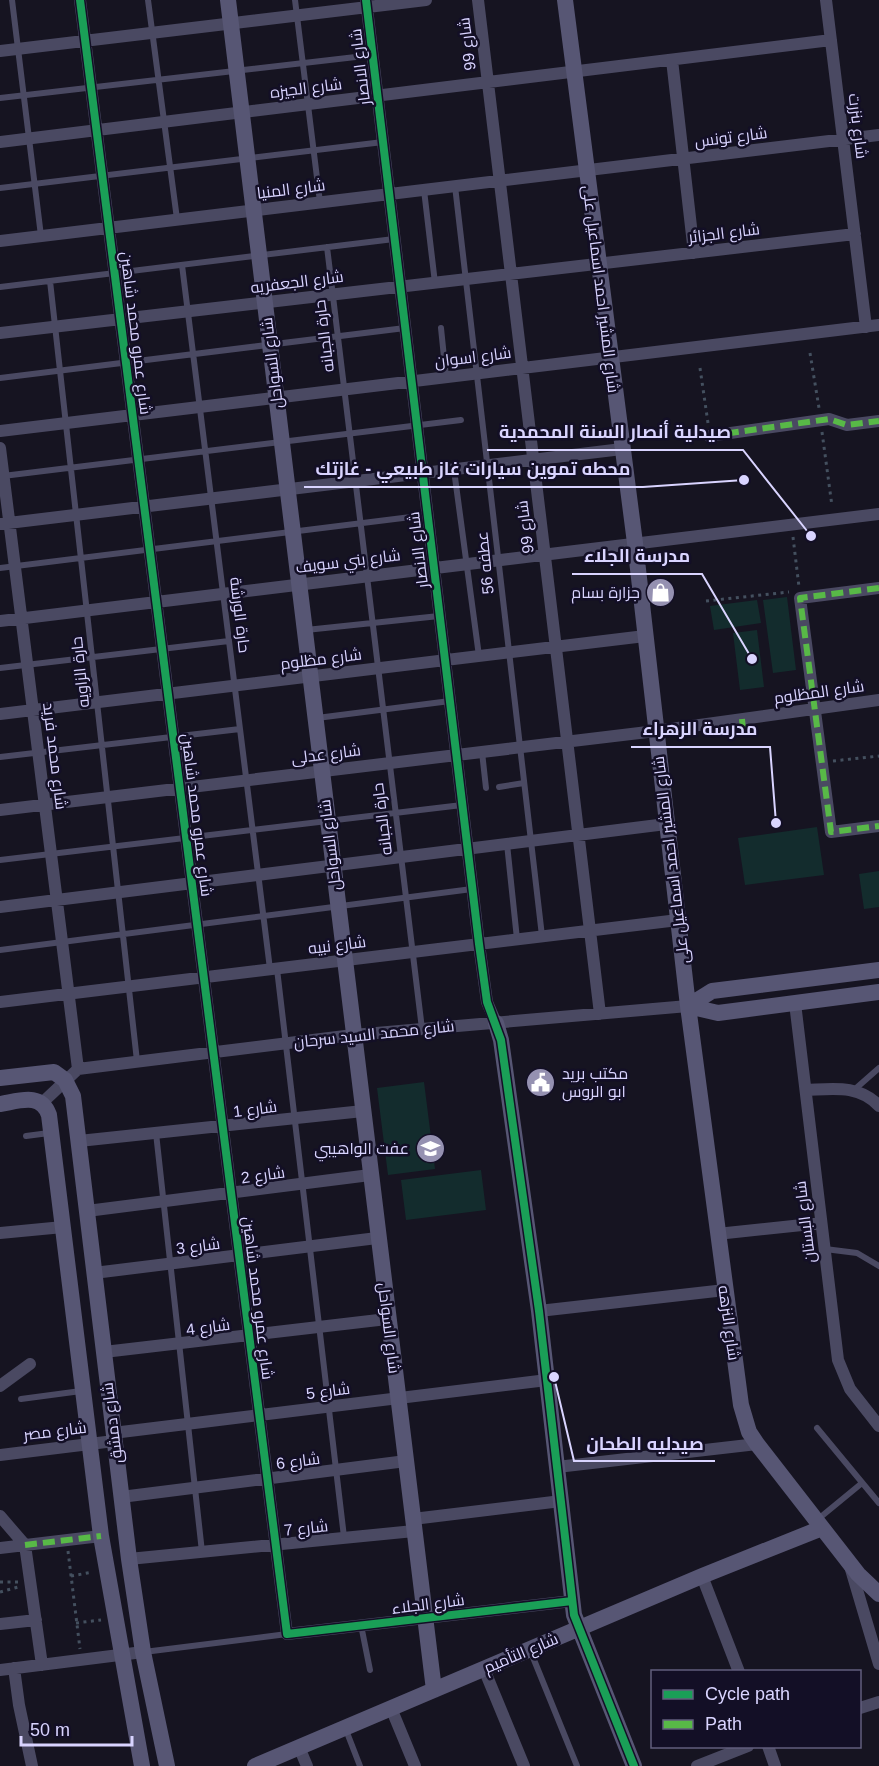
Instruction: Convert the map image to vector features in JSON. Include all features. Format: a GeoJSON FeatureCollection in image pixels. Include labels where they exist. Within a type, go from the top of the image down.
{"type":"FeatureCollection","features":[{"type":"Feature","properties":{"kind":"street","name":"شارع عمرو محمد شاهين"},"geometry":{"type":"LineString","coordinates":[[80,0],[287,1634]]}},
{"type":"Feature","properties":{"kind":"street","name":"شارع السواحل"},"geometry":{"type":"LineString","coordinates":[[228,0],[377,1238],[434,1690]]}},
{"type":"Feature","properties":{"kind":"street"},"geometry":{"type":"LineString","coordinates":[[0,51],[297,15],[366,4],[426,0]]}},
{"type":"Feature","properties":{"kind":"street","name":"شارع 99"},"geometry":{"type":"LineString","coordinates":[[478,0],[600,1014]]}},
{"type":"Feature","properties":{"kind":"street","name":"شارع المشير احمد اسماعيل على"},"geometry":{"type":"LineString","coordinates":[[565,0],[609,358],[635,543],[688,1006]]}},
{"type":"Feature","properties":{"kind":"street","name":"شارع بنزرت"},"geometry":{"type":"LineString","coordinates":[[826,0],[855,234],[873,326]]}},
{"type":"Feature","properties":{"kind":"street","name":"شارع الانصار"},"geometry":{"type":"LineString","coordinates":[[366,4],[479,944],[487,1002],[496,1023]]}},
{"type":"Feature","properties":{"kind":"street","name":"شارع الجيزه"},"geometry":{"type":"LineString","coordinates":[[0,142],[831,40]]}},
{"type":"Feature","properties":{"kind":"street"},"geometry":{"type":"LineString","coordinates":[[672,60],[694,253]]}},
{"type":"Feature","properties":{"kind":"street","name":"شارع تونس"},"geometry":{"type":"LineString","coordinates":[[586,170],[879,135]]}},
{"type":"Feature","properties":{"kind":"street","name":"شارع المنيا"},"geometry":{"type":"LineString","coordinates":[[0,241],[586,170]]}},
{"type":"Feature","properties":{"kind":"street","name":"شارع الجزائر"},"geometry":{"type":"LineString","coordinates":[[598,264],[855,234]]}},
{"type":"Feature","properties":{"kind":"street","name":"شارع الجعفريه"},"geometry":{"type":"LineString","coordinates":[[0,333],[598,264]]}},
{"type":"Feature","properties":{"kind":"street","name":"شارع اسوان"},"geometry":{"type":"LineString","coordinates":[[0,431],[873,326]]}},
{"type":"Feature","properties":{"kind":"street"},"geometry":{"type":"LineString","coordinates":[[709,436],[829,419],[847,425],[879,421]]}},
{"type":"Feature","properties":{"kind":"street","name":"شارع محمد فريد"},"geometry":{"type":"LineString","coordinates":[[0,448],[5,524],[15,566],[78,1069]]}},
{"type":"Feature","properties":{"kind":"street"},"geometry":{"type":"LineString","coordinates":[[5,524],[622,449]]}},
{"type":"Feature","properties":{"kind":"street","name":"شارع بني سويف"},"geometry":{"type":"LineString","coordinates":[[0,621],[879,514]]}},
{"type":"Feature","properties":{"kind":"street"},"geometry":{"type":"LineString","coordinates":[[879,588],[795,599],[815,709],[831,832],[879,826]]}},
{"type":"Feature","properties":{"kind":"street","name":"شارع مظلوم"},"geometry":{"type":"LineString","coordinates":[[0,714],[645,636]]}},
{"type":"Feature","properties":{"kind":"street","name":"شارع المظلوم"},"geometry":{"type":"LineString","coordinates":[[656,730],[742,724],[815,709],[879,700]]}},
{"type":"Feature","properties":{"kind":"street","name":"شارع عدلى"},"geometry":{"type":"LineString","coordinates":[[0,810],[656,730]]}},
{"type":"Feature","properties":{"kind":"street"},"geometry":{"type":"LineString","coordinates":[[0,907],[666,824]]}},
{"type":"Feature","properties":{"kind":"street","name":"شارع نبيه"},"geometry":{"type":"LineString","coordinates":[[0,1002],[678,920]]}},
{"type":"Feature","properties":{"kind":"street","name":"شارع محمد السيد سرحان"},"geometry":{"type":"LineString","coordinates":[[688,1006],[712,991],[879,970]]}},
{"type":"Feature","properties":{"kind":"street","name":"شارع محمد السيد سرحان"},"geometry":{"type":"LineString","coordinates":[[78,1069],[353,1035],[688,1006],[718,1013],[879,992]]}},
{"type":"Feature","properties":{"kind":"street","name":"شارع البستان"},"geometry":{"type":"LineString","coordinates":[[795,1003],[838,1360],[849,1389],[879,1426]]}},
{"type":"Feature","properties":{"kind":"street","name":"شارع النزهه"},"geometry":{"type":"LineString","coordinates":[[688,1006],[741,1405],[749,1432],[819,1524],[879,1594]]}},
{"type":"Feature","properties":{"kind":"street"},"geometry":{"type":"LineString","coordinates":[[496,1023],[501,1040],[538,1311],[572,1601],[578,1628],[634,1766]]}},
{"type":"Feature","properties":{"kind":"street"},"geometry":{"type":"LineString","coordinates":[[0,1104],[34,1099],[42,1103],[78,1069]]}},
{"type":"Feature","properties":{"kind":"street"},"geometry":{"type":"LineString","coordinates":[[0,1078],[51,1072],[65,1080]]}},
{"type":"Feature","properties":{"kind":"street","name":"شارع دمشق"},"geometry":{"type":"LineString","coordinates":[[65,1080],[73,1095],[129,1559],[143,1652],[167,1766]]}},
{"type":"Feature","properties":{"kind":"street"},"geometry":{"type":"LineString","coordinates":[[806,1090],[854,1090],[869,1096],[879,1106]]}},
{"type":"Feature","properties":{"kind":"street","name":"شارع دمشق"},"geometry":{"type":"LineString","coordinates":[[42,1103],[48,1111],[51,1132],[88,1444],[106,1570],[142,1766]]}},
{"type":"Feature","properties":{"kind":"street","name":"شارع 1"},"geometry":{"type":"LineString","coordinates":[[79,1141],[363,1111]]}},
{"type":"Feature","properties":{"kind":"street","name":"شارع 2"},"geometry":{"type":"LineString","coordinates":[[87,1211],[370,1174]]}},
{"type":"Feature","properties":{"kind":"street"},"geometry":{"type":"LineString","coordinates":[[717,1234],[821,1223]]}},
{"type":"Feature","properties":{"kind":"street"},"geometry":{"type":"LineString","coordinates":[[0,1233],[63,1227]]}},
{"type":"Feature","properties":{"kind":"street","name":"شارع 3"},"geometry":{"type":"LineString","coordinates":[[94,1273],[377,1238]]}},
{"type":"Feature","properties":{"kind":"street"},"geometry":{"type":"LineString","coordinates":[[538,1311],[725,1290]]}},
{"type":"Feature","properties":{"kind":"street","name":"شارع 4"},"geometry":{"type":"LineString","coordinates":[[104,1352],[387,1319]]}},
{"type":"Feature","properties":{"kind":"street"},"geometry":{"type":"LineString","coordinates":[[0,1386],[30,1364]]}},
{"type":"Feature","properties":{"kind":"street","name":"شارع 5"},"geometry":{"type":"LineString","coordinates":[[113,1437],[188,1424],[547,1380]]}},
{"type":"Feature","properties":{"kind":"street","name":"شارع مصر"},"geometry":{"type":"LineString","coordinates":[[0,1455],[88,1444],[113,1437]]}},
{"type":"Feature","properties":{"kind":"street"},"geometry":{"type":"LineString","coordinates":[[557,1467],[757,1444]]}},
{"type":"Feature","properties":{"kind":"street","name":"شارع 6"},"geometry":{"type":"LineString","coordinates":[[121,1497],[406,1461]]}},
{"type":"Feature","properties":{"kind":"street","name":"شارع 7"},"geometry":{"type":"LineString","coordinates":[[129,1559],[344,1538],[561,1501]]}},
{"type":"Feature","properties":{"kind":"street"},"geometry":{"type":"LineString","coordinates":[[0,1516],[25,1545],[42,1665]]}},
{"type":"Feature","properties":{"kind":"street","name":"شارع التأميم"},"geometry":{"type":"LineString","coordinates":[[255,1766],[819,1524]]}},
{"type":"Feature","properties":{"kind":"street"},"geometry":{"type":"LineString","coordinates":[[0,1548],[101,1536]]}},
{"type":"Feature","properties":{"kind":"street"},"geometry":{"type":"LineString","coordinates":[[848,1559],[879,1664]]}},
{"type":"Feature","properties":{"kind":"street"},"geometry":{"type":"LineString","coordinates":[[702,1576],[739,1670]]}},
{"type":"Feature","properties":{"kind":"street","name":"شارع الجلاء"},"geometry":{"type":"LineString","coordinates":[[287,1634],[572,1601]]}},
{"type":"Feature","properties":{"kind":"street"},"geometry":{"type":"LineString","coordinates":[[0,1624],[36,1620]]}},
{"type":"Feature","properties":{"kind":"street"},"geometry":{"type":"LineString","coordinates":[[0,1670],[143,1652]]}},
{"type":"Feature","properties":{"kind":"street"},"geometry":{"type":"LineString","coordinates":[[14,1668],[32,1766]]}},
{"type":"Feature","properties":{"kind":"street"},"geometry":{"type":"LineString","coordinates":[[484,1669],[524,1766]]}},
{"type":"Feature","properties":{"kind":"street"},"geometry":{"type":"LineString","coordinates":[[861,1708],[879,1702]]}},
{"type":"Feature","properties":{"kind":"street"},"geometry":{"type":"LineString","coordinates":[[391,1708],[415,1766]]}},
{"type":"Feature","properties":{"kind":"street"},"geometry":{"type":"LineString","coordinates":[[299,1747],[307,1766]]}},
{"type":"Feature","properties":{"kind":"street"},"geometry":{"type":"LineString","coordinates":[[698,1766],[743,1748]]}},
{"type":"Feature","properties":{"kind":"street"},"geometry":{"type":"LineString","coordinates":[[769,1748],[775,1766]]}},
{"type":"Feature","properties":{"kind":"lane"},"geometry":{"type":"LineString","coordinates":[[12,0],[41,236]]}},
{"type":"Feature","properties":{"kind":"lane"},"geometry":{"type":"LineString","coordinates":[[148,0],[177,219]]}},
{"type":"Feature","properties":{"kind":"lane"},"geometry":{"type":"LineString","coordinates":[[295,0],[320,202]]}},
{"type":"Feature","properties":{"kind":"lane"},"geometry":{"type":"LineString","coordinates":[[0,98],[372,55]]}},
{"type":"Feature","properties":{"kind":"lane"},"geometry":{"type":"LineString","coordinates":[[0,188],[383,142]]}},
{"type":"Feature","properties":{"kind":"lane","name":"عطفه 56"},"geometry":{"type":"LineString","coordinates":[[454,186],[543,936]]}},
{"type":"Feature","properties":{"kind":"lane"},"geometry":{"type":"LineString","coordinates":[[424,190],[435,283]]}},
{"type":"Feature","properties":{"kind":"lane"},"geometry":{"type":"LineString","coordinates":[[0,287],[394,239]]}},
{"type":"Feature","properties":{"kind":"lane","name":"حارة الجبانه"},"geometry":{"type":"LineString","coordinates":[[327,247],[422,1029]]}},
{"type":"Feature","properties":{"kind":"lane","name":"حارة الورشة"},"geometry":{"type":"LineString","coordinates":[[182,265],[264,916],[286,1043],[296,1118],[344,1538]]}},
{"type":"Feature","properties":{"kind":"lane","name":"حارة الزاويه"},"geometry":{"type":"LineString","coordinates":[[50,281],[137,1061]]}},
{"type":"Feature","properties":{"kind":"lane"},"geometry":{"type":"LineString","coordinates":[[0,378],[405,328]]}},
{"type":"Feature","properties":{"kind":"lane"},"geometry":{"type":"LineString","coordinates":[[441,328],[446,377]]}},
{"type":"Feature","properties":{"kind":"lane"},"geometry":{"type":"LineString","coordinates":[[2,476],[461,420]]}},
{"type":"Feature","properties":{"kind":"lane"},"geometry":{"type":"LineString","coordinates":[[454,469],[479,656]]}},
{"type":"Feature","properties":{"kind":"lane"},"geometry":{"type":"LineString","coordinates":[[0,568],[428,515]]}},
{"type":"Feature","properties":{"kind":"lane"},"geometry":{"type":"LineString","coordinates":[[304,630],[440,616]]}},
{"type":"Feature","properties":{"kind":"lane"},"geometry":{"type":"LineString","coordinates":[[0,669],[229,640]]}},
{"type":"Feature","properties":{"kind":"lane"},"geometry":{"type":"LineString","coordinates":[[315,718],[450,701]]}},
{"type":"Feature","properties":{"kind":"lane"},"geometry":{"type":"LineString","coordinates":[[0,758],[240,729]]}},
{"type":"Feature","properties":{"kind":"lane"},"geometry":{"type":"LineString","coordinates":[[482,752],[486,788]]}},
{"type":"Feature","properties":{"kind":"lane"},"geometry":{"type":"LineString","coordinates":[[499,787],[524,783]]}},
{"type":"Feature","properties":{"kind":"lane"},"geometry":{"type":"LineString","coordinates":[[0,860],[463,805]]}},
{"type":"Feature","properties":{"kind":"lane"},"geometry":{"type":"LineString","coordinates":[[507,844],[517,939]]}},
{"type":"Feature","properties":{"kind":"lane"},"geometry":{"type":"LineString","coordinates":[[0,950],[473,889]]}},
{"type":"Feature","properties":{"kind":"lane"},"geometry":{"type":"LineString","coordinates":[[854,1090],[879,1068]]}},
{"type":"Feature","properties":{"kind":"lane"},"geometry":{"type":"LineString","coordinates":[[26,1136],[51,1132]]}},
{"type":"Feature","properties":{"kind":"lane"},"geometry":{"type":"LineString","coordinates":[[156,1133],[202,1552]]}},
{"type":"Feature","properties":{"kind":"lane"},"geometry":{"type":"LineString","coordinates":[[825,1250],[857,1253],[879,1266]]}},
{"type":"Feature","properties":{"kind":"lane"},"geometry":{"type":"LineString","coordinates":[[21,1399],[82,1391]]}},
{"type":"Feature","properties":{"kind":"lane"},"geometry":{"type":"LineString","coordinates":[[817,1428],[879,1503]]}},
{"type":"Feature","properties":{"kind":"lane"},"geometry":{"type":"LineString","coordinates":[[819,1524],[862,1483]]}},
{"type":"Feature","properties":{"kind":"lane"},"geometry":{"type":"LineString","coordinates":[[362,1625],[370,1670]]}},
{"type":"Feature","properties":{"kind":"lane"},"geometry":{"type":"LineString","coordinates":[[143,1652],[287,1634]]}},
{"type":"Feature","properties":{"kind":"lane"},"geometry":{"type":"LineString","coordinates":[[530,1649],[577,1766]]}},
{"type":"Feature","properties":{"kind":"lane"},"geometry":{"type":"LineString","coordinates":[[345,1728],[360,1766]]}},
{"type":"Feature","properties":{"kind":"path"},"geometry":{"type":"LineString","coordinates":[[810,353],[834,520]]}},
{"type":"Feature","properties":{"kind":"path"},"geometry":{"type":"LineString","coordinates":[[700,368],[709,436]]}},
{"type":"Feature","properties":{"kind":"path"},"geometry":{"type":"LineString","coordinates":[[791,525],[795,599]]}},
{"type":"Feature","properties":{"kind":"path"},"geometry":{"type":"LineString","coordinates":[[705,601],[789,590],[795,599]]}},
{"type":"Feature","properties":{"kind":"path"},"geometry":{"type":"LineString","coordinates":[[822,762],[879,756]]}},
{"type":"Feature","properties":{"kind":"path"},"geometry":{"type":"LineString","coordinates":[[66,1540],[81,1660]]}},
{"type":"Feature","properties":{"kind":"path"},"geometry":{"type":"LineString","coordinates":[[71,1576],[106,1570]]}},
{"type":"Feature","properties":{"kind":"path"},"geometry":{"type":"LineString","coordinates":[[0,1582],[30,1582]]}},
{"type":"Feature","properties":{"kind":"path"},"geometry":{"type":"LineString","coordinates":[[0,1592],[30,1582]]}},
{"type":"Feature","properties":{"kind":"path"},"geometry":{"type":"LineString","coordinates":[[76,1623],[114,1618]]}},
{"type":"Feature","properties":{"kind":"green space"},"geometry":{"type":"Polygon","coordinates":[[[787,597],[796,670],[773,673],[763,600],[787,597]]]}},
{"type":"Feature","properties":{"kind":"green space"},"geometry":{"type":"Polygon","coordinates":[[[757,600],[761,623],[714,630],[710,606],[757,600]]]}},
{"type":"Feature","properties":{"kind":"green space"},"geometry":{"type":"Polygon","coordinates":[[[757,630],[764,687],[740,690],[733,633],[757,630]]]}},
{"type":"Feature","properties":{"kind":"green space"},"geometry":{"type":"Polygon","coordinates":[[[817,827],[824,875],[745,885],[738,838],[817,827]]]}},
{"type":"Feature","properties":{"kind":"green space"},"geometry":{"type":"Polygon","coordinates":[[[879,871],[879,907],[864,909],[859,874],[879,871]]]}},
{"type":"Feature","properties":{"kind":"green space"},"geometry":{"type":"Polygon","coordinates":[[[424,1082],[435,1169],[388,1175],[377,1088],[424,1082]]]}},
{"type":"Feature","properties":{"kind":"green space"},"geometry":{"type":"Polygon","coordinates":[[[481,1170],[486,1210],[406,1220],[401,1180],[481,1170]]]}},
{"type":"Feature","properties":{"kind":"marked path"},"geometry":{"type":"LineString","coordinates":[[709,436],[829,419],[847,425],[879,421]]}},
{"type":"Feature","properties":{"kind":"marked path"},"geometry":{"type":"LineString","coordinates":[[879,588],[800,598],[831,832],[879,826]]}},
{"type":"Feature","properties":{"kind":"marked path"},"geometry":{"type":"LineString","coordinates":[[742,719],[743,729]]}},
{"type":"Feature","properties":{"kind":"marked path"},"geometry":{"type":"LineString","coordinates":[[25,1545],[101,1536]]}},
{"type":"Feature","properties":{"kind":"cycle path"},"geometry":{"type":"LineString","coordinates":[[80,0],[287,1634],[572,1601]]}},
{"type":"Feature","properties":{"kind":"cycle path"},"geometry":{"type":"LineString","coordinates":[[366,0],[479,944],[487,1002],[501,1040],[539,1311],[574,1615],[634,1766]]}},
{"type":"Feature","properties":{"kind":"place","name":"محطه تموين سيارات غاز طبيعي - غازتك"},"geometry":{"type":"Point","coordinates":[744,480]}},
{"type":"Feature","properties":{"kind":"place","name":"صيدلية أنصار السنة المحمدية"},"geometry":{"type":"Point","coordinates":[811,536]}},
{"type":"Feature","properties":{"kind":"place","name":"جزارة بسام"},"geometry":{"type":"Point","coordinates":[661,592]}},
{"type":"Feature","properties":{"kind":"place","name":"مدرسة الجلاء"},"geometry":{"type":"Point","coordinates":[752,659]}},
{"type":"Feature","properties":{"kind":"place","name":"مدرسة الزهراء"},"geometry":{"type":"Point","coordinates":[776,823]}},
{"type":"Feature","properties":{"kind":"place","name":"مكتب بريد ابو الروس"},"geometry":{"type":"Point","coordinates":[541,1082]}},
{"type":"Feature","properties":{"kind":"place","name":"عفت الواهيبي"},"geometry":{"type":"Point","coordinates":[430,1148]}},
{"type":"Feature","properties":{"kind":"place","name":"صيدليه الطحان"},"geometry":{"type":"Point","coordinates":[554,1377]}}]}
